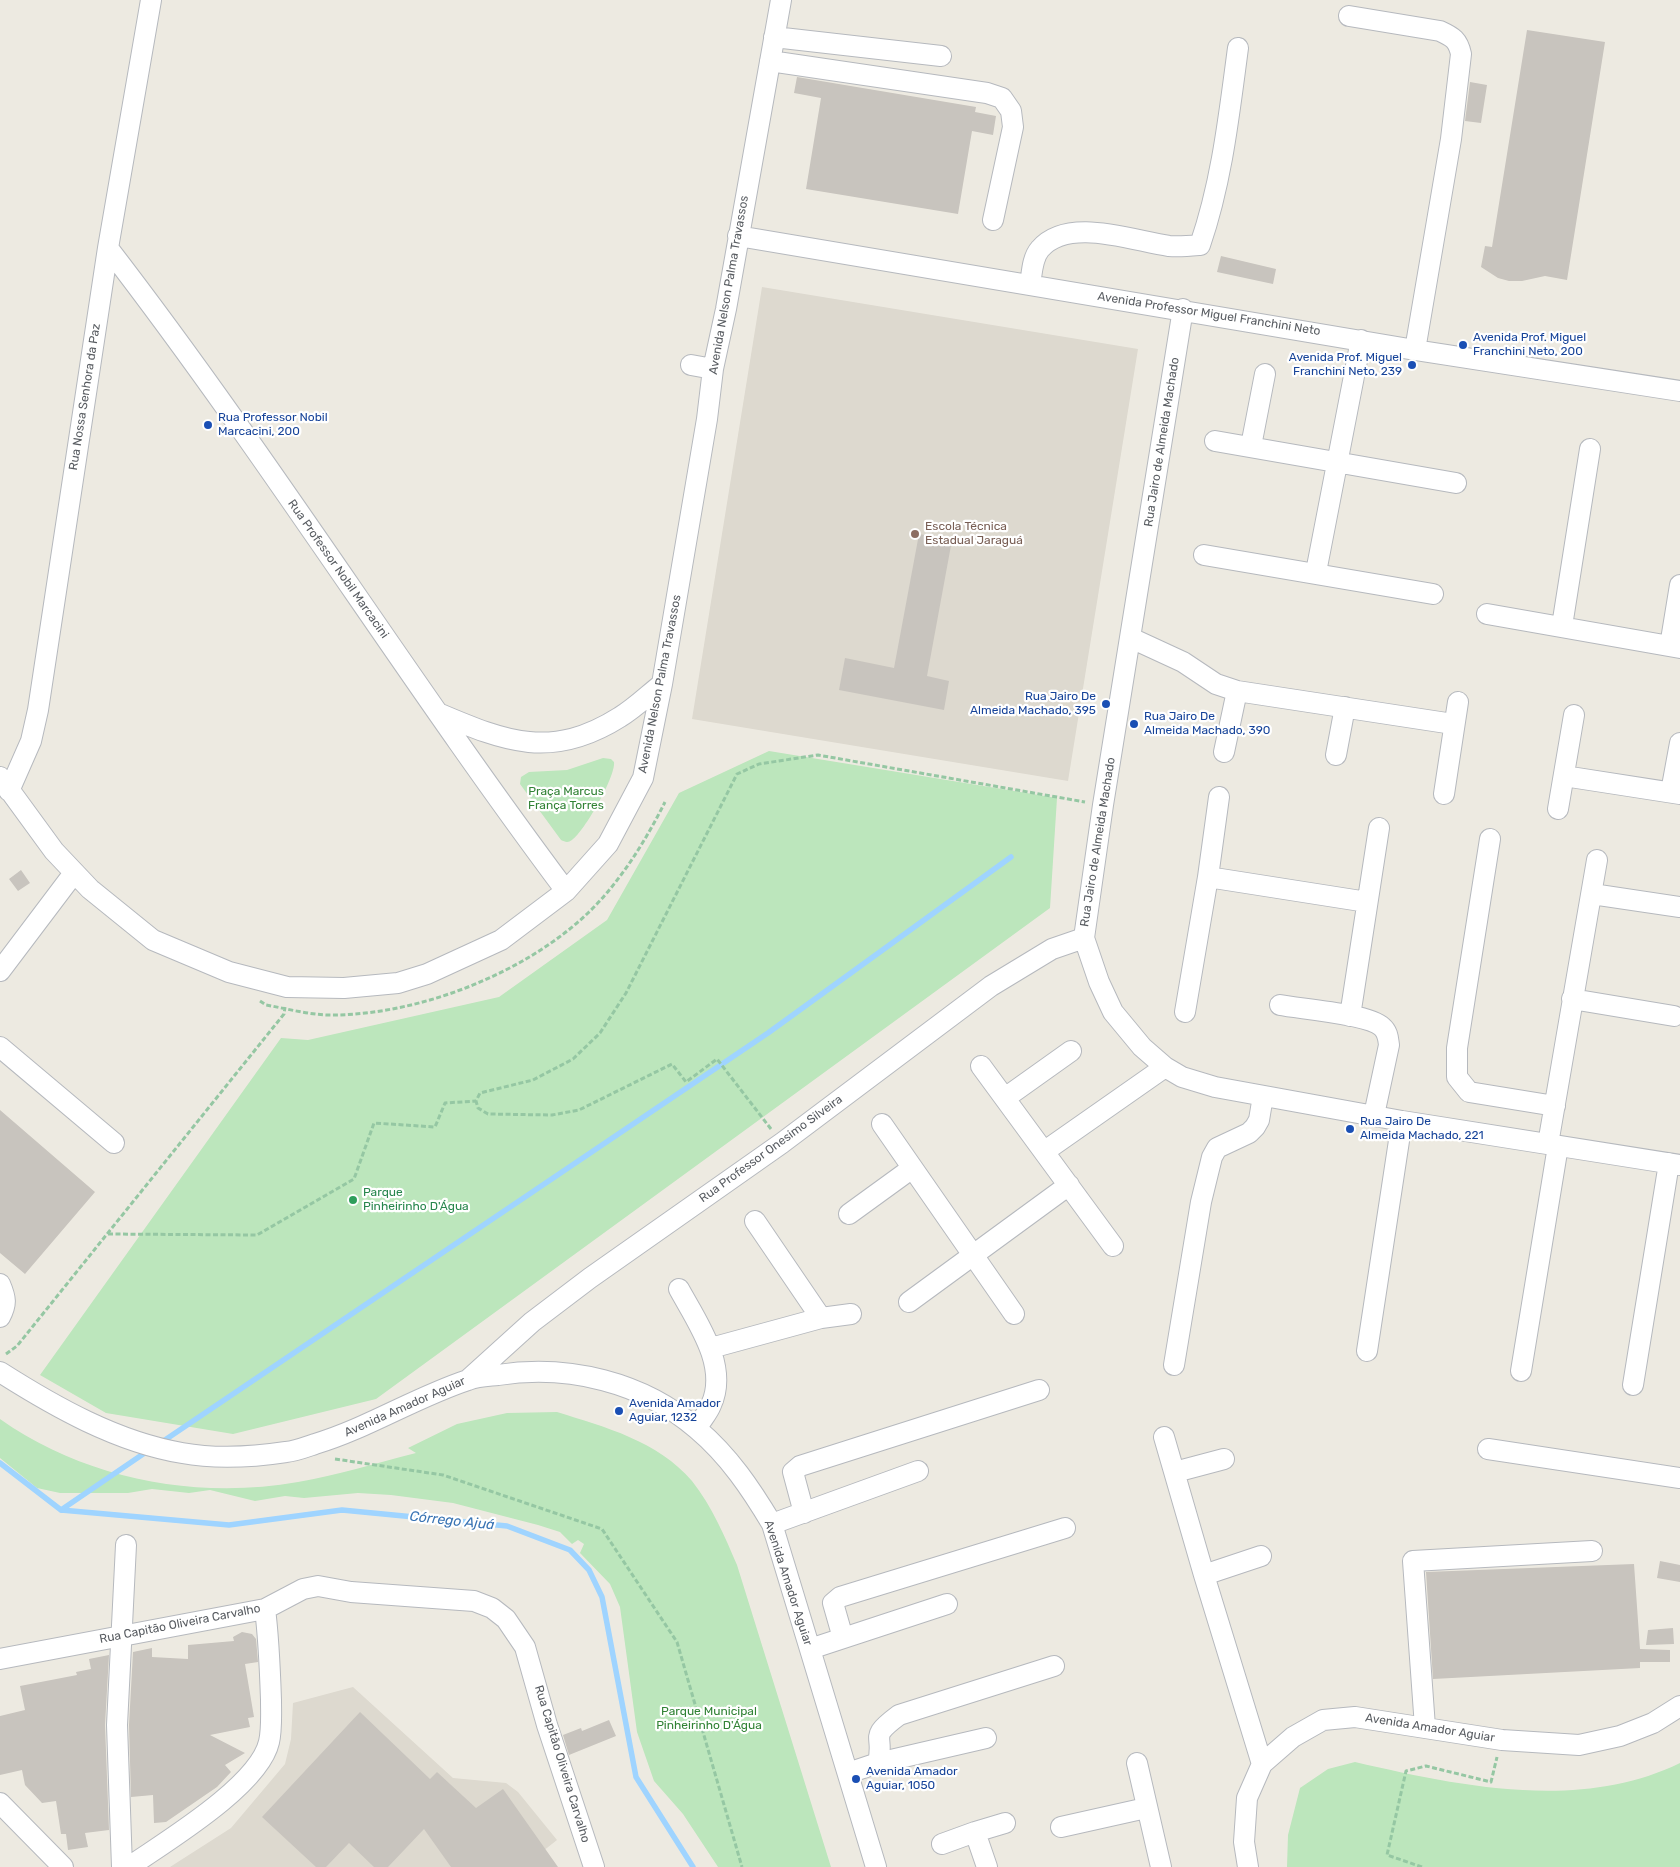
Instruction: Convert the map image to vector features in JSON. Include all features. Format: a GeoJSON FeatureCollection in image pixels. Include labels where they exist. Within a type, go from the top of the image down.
{"type":"FeatureCollection","features":[{"type":"Feature","properties":{"kind":"street","name":"Rua Nossa Senhora da Paz"},"geometry":{"type":"LineString","coordinates":[[5,784],[31,741],[38,710],[108,248],[151,0]]}},
{"type":"Feature","properties":{"kind":"street","name":"Avenida Nelson Palma Travassos"},"geometry":{"type":"LineString","coordinates":[[5,784],[54,850],[74,873],[90,889],[153,940],[229,972],[287,987],[344,988],[389,984],[427,974],[501,940],[566,891],[608,844],[643,778],[662,684],[707,419],[713,369],[781,0]]}},
{"type":"Feature","properties":{"kind":"street"},"geometry":{"type":"LineString","coordinates":[[1349,16],[1440,31],[1453,37],[1459,44],[1461,54],[1451,139],[1416,350]]}},
{"type":"Feature","properties":{"kind":"street"},"geometry":{"type":"LineString","coordinates":[[774,37],[941,56]]}},
{"type":"Feature","properties":{"kind":"street"},"geometry":{"type":"LineString","coordinates":[[1030,285],[1033,264],[1039,250],[1051,239],[1068,233],[1093,232],[1171,246],[1200,245],[1216,194],[1224,154],[1238,48]]}},
{"type":"Feature","properties":{"kind":"street"},"geometry":{"type":"LineString","coordinates":[[770,61],[987,93],[1002,98],[1011,110],[1013,127],[993,220]]}},
{"type":"Feature","properties":{"kind":"street","name":"Avenida Professor Miguel Franchini Neto"},"geometry":{"type":"LineString","coordinates":[[738,236],[1416,350],[1680,391]]}},
{"type":"Feature","properties":{"kind":"street","name":"Rua Professor Nobil Marcacini"},"geometry":{"type":"LineString","coordinates":[[108,248],[180,342],[506,811],[566,891]]}},
{"type":"Feature","properties":{"kind":"street","name":"Rua Jairo de Almeida Machado"},"geometry":{"type":"LineString","coordinates":[[1183,310],[1103,805],[1084,938],[1099,982],[1113,1012],[1142,1047],[1165,1067],[1182,1077],[1215,1087],[1402,1121],[1675,1164]]}},
{"type":"Feature","properties":{"kind":"street"},"geometry":{"type":"LineString","coordinates":[[1316,572],[1339,462],[1361,340]]}},
{"type":"Feature","properties":{"kind":"street"},"geometry":{"type":"LineString","coordinates":[[691,366],[713,369]]}},
{"type":"Feature","properties":{"kind":"street"},"geometry":{"type":"LineString","coordinates":[[1251,446],[1265,374]]}},
{"type":"Feature","properties":{"kind":"street"},"geometry":{"type":"LineString","coordinates":[[1215,441],[1456,483]]}},
{"type":"Feature","properties":{"kind":"street"},"geometry":{"type":"LineString","coordinates":[[1562,626],[1590,449]]}},
{"type":"Feature","properties":{"kind":"street"},"geometry":{"type":"LineString","coordinates":[[1204,555],[1316,572],[1433,594]]}},
{"type":"Feature","properties":{"kind":"street"},"geometry":{"type":"LineString","coordinates":[[1487,614],[1675,647],[1680,585]]}},
{"type":"Feature","properties":{"kind":"street"},"geometry":{"type":"LineString","coordinates":[[1131,638],[1183,662],[1216,684],[1237,691],[1453,724]]}},
{"type":"Feature","properties":{"kind":"street"},"geometry":{"type":"LineString","coordinates":[[438,713],[483,732],[512,740],[532,744],[564,740],[592,731],[620,717],[662,684]]}},
{"type":"Feature","properties":{"kind":"street"},"geometry":{"type":"LineString","coordinates":[[1224,752],[1237,691]]}},
{"type":"Feature","properties":{"kind":"street"},"geometry":{"type":"LineString","coordinates":[[1444,794],[1453,724],[1458,702]]}},
{"type":"Feature","properties":{"kind":"street"},"geometry":{"type":"LineString","coordinates":[[1336,755],[1345,707]]}},
{"type":"Feature","properties":{"kind":"street"},"geometry":{"type":"LineString","coordinates":[[1558,809],[1574,714]]}},
{"type":"Feature","properties":{"kind":"street"},"geometry":{"type":"LineString","coordinates":[[1564,776],[1675,793],[1680,743]]}},
{"type":"Feature","properties":{"kind":"street"},"geometry":{"type":"LineString","coordinates":[[1185,1012],[1208,877],[1219,797]]}},
{"type":"Feature","properties":{"kind":"street"},"geometry":{"type":"LineString","coordinates":[[1350,1016],[1379,828]]}},
{"type":"Feature","properties":{"kind":"street"},"geometry":{"type":"LineString","coordinates":[[1490,839],[1457,1048],[1457,1077],[1469,1092],[1555,1106]]}},
{"type":"Feature","properties":{"kind":"street"},"geometry":{"type":"LineString","coordinates":[[1521,1371],[1553,1145],[1555,1106],[1597,860]]}},
{"type":"Feature","properties":{"kind":"street"},"geometry":{"type":"LineString","coordinates":[[0,971],[74,873]]}},
{"type":"Feature","properties":{"kind":"street"},"geometry":{"type":"LineString","coordinates":[[1208,877],[1367,902]]}},
{"type":"Feature","properties":{"kind":"street"},"geometry":{"type":"LineString","coordinates":[[1592,894],[1680,907]]}},
{"type":"Feature","properties":{"kind":"street","name":"Rua Professor Onesimo Silveira"},"geometry":{"type":"LineString","coordinates":[[469,1379],[532,1322],[561,1300],[782,1144],[992,986],[1052,949],[1084,938]]}},
{"type":"Feature","properties":{"kind":"street"},"geometry":{"type":"LineString","coordinates":[[1572,999],[1674,1016]]}},
{"type":"Feature","properties":{"kind":"street"},"geometry":{"type":"LineString","coordinates":[[1280,1005],[1350,1016],[1376,1024],[1387,1033],[1389,1045],[1386,1064],[1374,1115]]}},
{"type":"Feature","properties":{"kind":"street"},"geometry":{"type":"LineString","coordinates":[[0,1047],[114,1143]]}},
{"type":"Feature","properties":{"kind":"street"},"geometry":{"type":"LineString","coordinates":[[1006,1098],[1071,1051]]}},
{"type":"Feature","properties":{"kind":"street"},"geometry":{"type":"LineString","coordinates":[[981,1066],[1113,1246]]}},
{"type":"Feature","properties":{"kind":"street"},"geometry":{"type":"LineString","coordinates":[[1045,1151],[1165,1067]]}},
{"type":"Feature","properties":{"kind":"street"},"geometry":{"type":"LineString","coordinates":[[1174,1365],[1201,1202],[1212,1157],[1217,1148],[1249,1133],[1255,1127],[1259,1120],[1263,1096]]}},
{"type":"Feature","properties":{"kind":"street"},"geometry":{"type":"LineString","coordinates":[[1367,1351],[1402,1121]]}},
{"type":"Feature","properties":{"kind":"street"},"geometry":{"type":"LineString","coordinates":[[882,1124],[971,1256],[1014,1314]]}},
{"type":"Feature","properties":{"kind":"street"},"geometry":{"type":"LineString","coordinates":[[1633,1385],[1675,1164]]}},
{"type":"Feature","properties":{"kind":"street"},"geometry":{"type":"LineString","coordinates":[[849,1214],[911,1168]]}},
{"type":"Feature","properties":{"kind":"street"},"geometry":{"type":"LineString","coordinates":[[909,1302],[1069,1185]]}},
{"type":"Feature","properties":{"kind":"street"},"geometry":{"type":"LineString","coordinates":[[755,1220],[821,1318]]}},
{"type":"Feature","properties":{"kind":"street"},"geometry":{"type":"LineString","coordinates":[[0,1284],[6,1297],[6,1306],[0,1317]]}},
{"type":"Feature","properties":{"kind":"street"},"geometry":{"type":"LineString","coordinates":[[679,1289],[711,1348],[716,1376],[716,1391],[711,1405],[697,1428]]}},
{"type":"Feature","properties":{"kind":"street"},"geometry":{"type":"LineString","coordinates":[[711,1348],[821,1318],[851,1314]]}},
{"type":"Feature","properties":{"kind":"street","name":"Avenida Amador Aguiar"},"geometry":{"type":"LineString","coordinates":[[0,1372],[46,1401],[134,1441],[182,1454],[242,1456],[289,1452],[337,1437],[469,1379],[527,1370],[564,1371],[606,1381],[644,1394],[697,1428],[748,1484],[772,1524],[876,1867]]}},
{"type":"Feature","properties":{"kind":"street"},"geometry":{"type":"LineString","coordinates":[[804,1513],[793,1472],[800,1466],[1039,1390]]}},
{"type":"Feature","properties":{"kind":"street"},"geometry":{"type":"LineString","coordinates":[[1164,1437],[1262,1764]]}},
{"type":"Feature","properties":{"kind":"street"},"geometry":{"type":"LineString","coordinates":[[1488,1449],[1680,1478]]}},
{"type":"Feature","properties":{"kind":"street"},"geometry":{"type":"LineString","coordinates":[[1175,1472],[1224,1459]]}},
{"type":"Feature","properties":{"kind":"street"},"geometry":{"type":"LineString","coordinates":[[772,1524],[918,1471]]}},
{"type":"Feature","properties":{"kind":"street"},"geometry":{"type":"LineString","coordinates":[[843,1638],[833,1603],[840,1596],[1065,1528]]}},
{"type":"Feature","properties":{"kind":"street"},"geometry":{"type":"LineString","coordinates":[[122,1867],[117,1732],[124,1636],[126,1545]]}},
{"type":"Feature","properties":{"kind":"street"},"geometry":{"type":"LineString","coordinates":[[1425,1727],[1413,1561],[1592,1551]]}},
{"type":"Feature","properties":{"kind":"street"},"geometry":{"type":"LineString","coordinates":[[1204,1575],[1261,1556]]}},
{"type":"Feature","properties":{"kind":"street","name":"Rua Capitão Oliveira Carvalho"},"geometry":{"type":"LineString","coordinates":[[0,1659],[265,1610],[303,1589],[318,1586],[394,1595],[459,1598],[492,1608],[506,1619],[525,1646],[547,1725],[594,1867]]}},
{"type":"Feature","properties":{"kind":"street"},"geometry":{"type":"LineString","coordinates":[[810,1649],[947,1604]]}},
{"type":"Feature","properties":{"kind":"street"},"geometry":{"type":"LineString","coordinates":[[130,1867],[210,1812],[262,1760],[269,1744],[271,1726],[270,1651],[265,1610]]}},
{"type":"Feature","properties":{"kind":"street"},"geometry":{"type":"LineString","coordinates":[[878,1763],[880,1755],[878,1741],[881,1729],[900,1715],[1054,1666]]}},
{"type":"Feature","properties":{"kind":"street","name":"Avenida Amador Aguiar"},"geometry":{"type":"LineString","coordinates":[[1248,1867],[1244,1842],[1247,1798],[1262,1764],[1293,1737],[1323,1720],[1355,1717],[1502,1740],[1580,1745],[1620,1736],[1653,1723],[1680,1706]]}},
{"type":"Feature","properties":{"kind":"street"},"geometry":{"type":"LineString","coordinates":[[848,1773],[878,1763],[986,1738]]}},
{"type":"Feature","properties":{"kind":"street"},"geometry":{"type":"LineString","coordinates":[[1137,1762],[1161,1867]]}},
{"type":"Feature","properties":{"kind":"street"},"geometry":{"type":"LineString","coordinates":[[0,1803],[7,1823],[63,1867]]}},
{"type":"Feature","properties":{"kind":"street"},"geometry":{"type":"LineString","coordinates":[[1061,1828],[1146,1808]]}},
{"type":"Feature","properties":{"kind":"street"},"geometry":{"type":"LineString","coordinates":[[942,1844],[1005,1822]]}},
{"type":"Feature","properties":{"kind":"street"},"geometry":{"type":"LineString","coordinates":[[975,1832],[987,1867]]}},
{"type":"Feature","properties":{"kind":"path"},"geometry":{"type":"LineString","coordinates":[[782,1144],[717,1059],[686,1082],[672,1064],[579,1110],[561,1113],[488,1114],[478,1108],[476,1101],[480,1093],[533,1080],[573,1059],[600,1033],[626,993],[737,774],[759,764],[818,756],[1103,805]]}},
{"type":"Feature","properties":{"kind":"path"},"geometry":{"type":"LineString","coordinates":[[0,1359],[17,1346],[284,1014],[287,987]]}},
{"type":"Feature","properties":{"kind":"path"},"geometry":{"type":"LineString","coordinates":[[107,1234],[257,1235],[354,1179],[374,1123],[435,1127],[445,1103],[476,1101]]}},
{"type":"Feature","properties":{"kind":"path"},"geometry":{"type":"LineString","coordinates":[[327,1458],[443,1475],[602,1529],[677,1642],[742,1867]]}},
{"type":"Feature","properties":{"kind":"path"},"geometry":{"type":"LineString","coordinates":[[1422,1867],[1388,1854],[1406,1771],[1426,1766],[1490,1782],[1502,1740]]}},
{"type":"Feature","properties":{"kind":"shaded area","name":"Escola Técnica Estadual Jaraguá"},"geometry":{"type":"Polygon","coordinates":[[[762,287],[1138,349],[1068,781],[692,719],[762,287]]]}},
{"type":"Feature","properties":{"kind":"shaded area"},"geometry":{"type":"Polygon","coordinates":[[[353,1687],[453,1778],[506,1783],[518,1792],[557,1840],[523,1867],[170,1867],[231,1828],[285,1764],[291,1739],[293,1703],[353,1687]]]}},
{"type":"Feature","properties":{"kind":"green space","name":"Parque Pinheirinho D'Água"},"geometry":{"type":"Polygon","coordinates":[[[769,751],[1057,798],[1050,908],[376,1399],[233,1434],[106,1413],[40,1375],[281,1038],[308,1040],[499,997],[607,920],[679,793],[769,751]]]}},
{"type":"Feature","properties":{"kind":"green space","name":"Praça Marcus França Torres"},"geometry":{"type":"Polygon","coordinates":[[[603,758],[611,759],[614,762],[605,791],[577,835],[569,842],[565,842],[561,840],[520,784],[521,777],[529,772],[567,770],[603,758]]]}},
{"type":"Feature","properties":{"kind":"green space","name":"Parque Municipal Pinheirinho D'Água"},"geometry":{"type":"Polygon","coordinates":[[[557,1412],[594,1423],[630,1437],[663,1455],[692,1481],[706,1501],[718,1522],[737,1565],[831,1867],[718,1867],[683,1814],[654,1781],[637,1732],[620,1607],[610,1584],[580,1553],[584,1544],[578,1540],[572,1544],[560,1532],[453,1503],[391,1495],[358,1493],[304,1498],[285,1496],[255,1501],[210,1490],[189,1493],[152,1489],[128,1493],[60,1493],[37,1488],[0,1458],[0,1419],[33,1440],[68,1457],[105,1470],[143,1480],[181,1486],[259,1487],[313,1479],[416,1453],[408,1448],[457,1424],[507,1413],[557,1412]]]}},
{"type":"Feature","properties":{"kind":"green space"},"geometry":{"type":"Polygon","coordinates":[[[1355,1762],[1477,1786],[1561,1791],[1602,1787],[1642,1778],[1680,1763],[1680,1867],[1287,1867],[1288,1835],[1300,1788],[1328,1769],[1355,1762]]]}},
{"type":"Feature","properties":{"kind":"building"},"geometry":{"type":"Polygon","coordinates":[[[1527,30],[1605,42],[1567,280],[1545,276],[1522,281],[1509,281],[1498,278],[1481,267],[1485,246],[1492,247],[1527,30]]]}},
{"type":"Feature","properties":{"kind":"building"},"geometry":{"type":"Polygon","coordinates":[[[797,77],[976,107],[975,112],[996,116],[993,135],[972,131],[958,214],[806,189],[821,98],[794,93],[797,77]]]}},
{"type":"Feature","properties":{"kind":"building"},"geometry":{"type":"Polygon","coordinates":[[[1470,82],[1487,85],[1481,123],[1465,121],[1470,82]]]}},
{"type":"Feature","properties":{"kind":"building"},"geometry":{"type":"Polygon","coordinates":[[[1221,256],[1276,269],[1273,284],[1217,272],[1221,256]]]}},
{"type":"Feature","properties":{"kind":"building"},"geometry":{"type":"Polygon","coordinates":[[[919,534],[952,540],[927,676],[949,681],[944,710],[839,690],[845,658],[894,668],[919,534]]]}},
{"type":"Feature","properties":{"kind":"building"},"geometry":{"type":"Polygon","coordinates":[[[21,870],[30,883],[18,891],[9,879],[21,870]]]}},
{"type":"Feature","properties":{"kind":"building"},"geometry":{"type":"Polygon","coordinates":[[[0,1110],[95,1192],[25,1274],[0,1253],[0,1110]]]}},
{"type":"Feature","properties":{"kind":"building"},"geometry":{"type":"Polygon","coordinates":[[[1660,1561],[1680,1565],[1680,1582],[1657,1578],[1660,1561]]]}},
{"type":"Feature","properties":{"kind":"building"},"geometry":{"type":"Polygon","coordinates":[[[1634,1564],[1640,1649],[1670,1650],[1670,1662],[1640,1662],[1640,1668],[1433,1679],[1426,1572],[1634,1564]]]}},
{"type":"Feature","properties":{"kind":"building"},"geometry":{"type":"Polygon","coordinates":[[[1673,1628],[1674,1644],[1646,1645],[1648,1630],[1673,1628]]]}},
{"type":"Feature","properties":{"kind":"building"},"geometry":{"type":"Polygon","coordinates":[[[242,1632],[252,1634],[256,1639],[258,1662],[245,1664],[254,1717],[248,1718],[250,1727],[210,1735],[245,1753],[225,1765],[231,1772],[217,1787],[166,1822],[154,1823],[153,1795],[131,1797],[129,1725],[133,1652],[152,1648],[152,1657],[188,1659],[188,1645],[234,1641],[233,1637],[242,1632]]]}},
{"type":"Feature","properties":{"kind":"building"},"geometry":{"type":"Polygon","coordinates":[[[109,1655],[105,1725],[109,1830],[85,1833],[88,1847],[68,1850],[66,1834],[61,1834],[56,1801],[42,1803],[25,1785],[22,1770],[0,1775],[0,1716],[25,1710],[20,1686],[77,1675],[76,1672],[91,1669],[89,1659],[109,1655]]]}},
{"type":"Feature","properties":{"kind":"building"},"geometry":{"type":"Polygon","coordinates":[[[360,1712],[430,1779],[437,1772],[476,1808],[503,1789],[558,1867],[451,1867],[424,1829],[388,1867],[374,1867],[349,1843],[326,1867],[316,1867],[262,1817],[360,1712]]]}},
{"type":"Feature","properties":{"kind":"building"},"geometry":{"type":"Polygon","coordinates":[[[609,1720],[616,1736],[569,1755],[563,1735],[581,1728],[582,1731],[609,1720]]]}},
{"type":"Feature","properties":{"kind":"waterway"},"geometry":{"type":"LineString","coordinates":[[159,1444],[768,1033],[1011,857]]}},
{"type":"Feature","properties":{"kind":"waterway"},"geometry":{"type":"LineString","coordinates":[[61,1510],[149,1450]]}},
{"type":"Feature","properties":{"kind":"waterway","name":"Córrego Ajuá"},"geometry":{"type":"LineString","coordinates":[[0,1463],[61,1510],[229,1525],[342,1510],[507,1526],[570,1550],[589,1570],[602,1597],[636,1777],[693,1867]]}},
{"type":"Feature","properties":{"kind":"place","name":"Avenida Prof. Miguel Franchini Neto, 200"},"geometry":{"type":"Point","coordinates":[1463,345]}},
{"type":"Feature","properties":{"kind":"place","name":"Avenida Prof. Miguel Franchini Neto, 239"},"geometry":{"type":"Point","coordinates":[1412,365]}},
{"type":"Feature","properties":{"kind":"place","name":"Rua Professor Nobil Marcacini, 200"},"geometry":{"type":"Point","coordinates":[208,425]}},
{"type":"Feature","properties":{"kind":"place","name":"Escola Técnica Estadual Jaraguá"},"geometry":{"type":"Point","coordinates":[915,534]}},
{"type":"Feature","properties":{"kind":"place","name":"Rua Jairo De Almeida Machado, 395"},"geometry":{"type":"Point","coordinates":[1106,704]}},
{"type":"Feature","properties":{"kind":"place","name":"Rua Jairo De Almeida Machado, 390"},"geometry":{"type":"Point","coordinates":[1134,724]}},
{"type":"Feature","properties":{"kind":"place","name":"Rua Jairo De Almeida Machado, 221"},"geometry":{"type":"Point","coordinates":[1350,1129]}},
{"type":"Feature","properties":{"kind":"place","name":"Parque Pinheirinho D'Água"},"geometry":{"type":"Point","coordinates":[353,1200]}},
{"type":"Feature","properties":{"kind":"place","name":"Avenida Amador Aguiar, 1232"},"geometry":{"type":"Point","coordinates":[619,1411]}},
{"type":"Feature","properties":{"kind":"place","name":"Avenida Amador Aguiar, 1050"},"geometry":{"type":"Point","coordinates":[856,1779]}}]}
